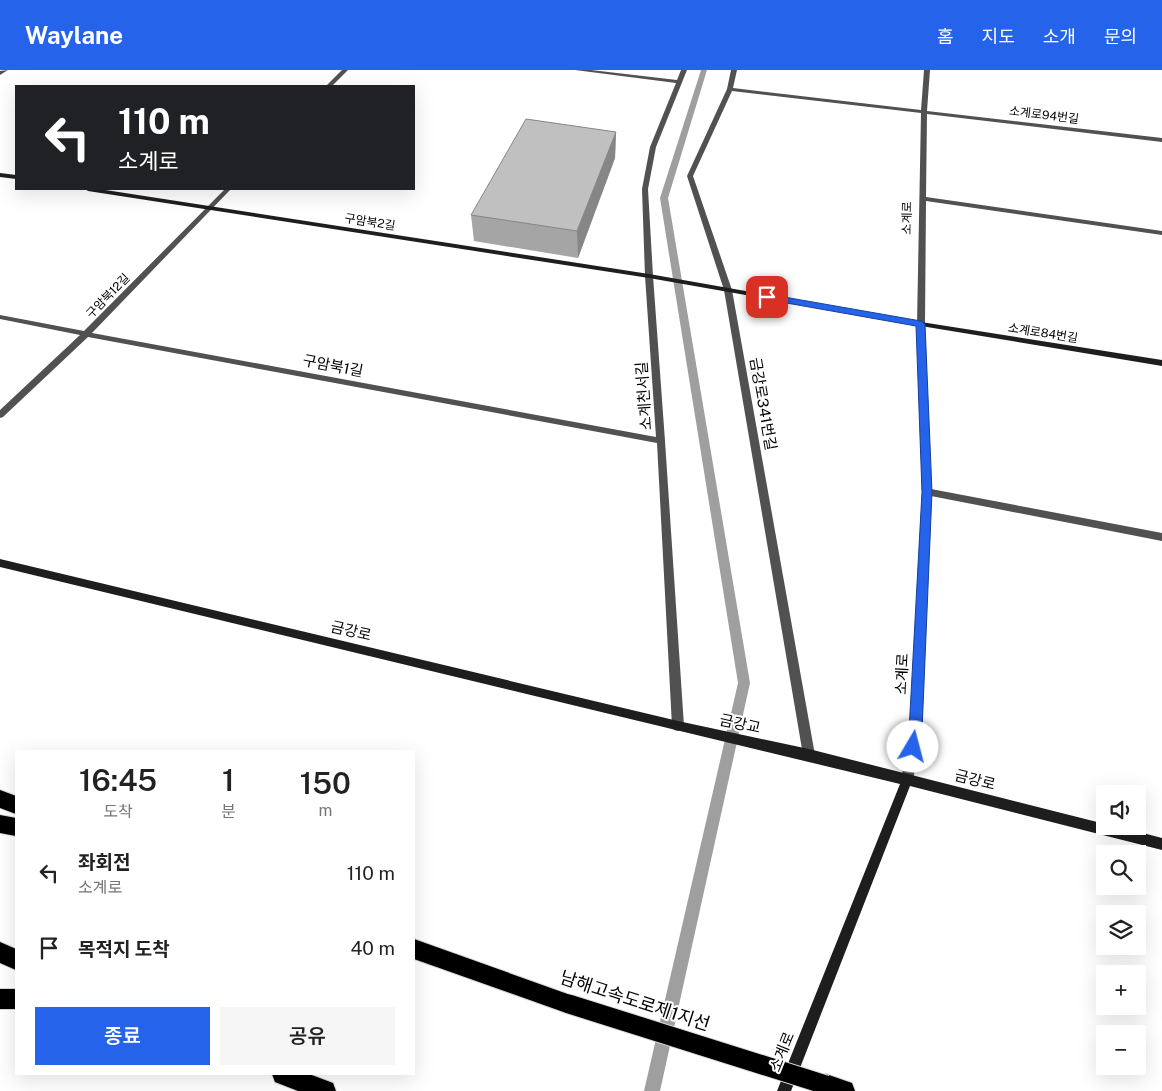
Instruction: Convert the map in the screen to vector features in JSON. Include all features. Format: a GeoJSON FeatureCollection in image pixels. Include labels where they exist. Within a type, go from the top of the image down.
{"type":"FeatureCollection","features":[{"type":"Feature","properties":{"kind":"highway"},"geometry":{"type":"LineString","coordinates":[[0,799],[15,805]]}},
{"type":"Feature","properties":{"kind":"highway"},"geometry":{"type":"LineString","coordinates":[[0,824],[15,827]]}},
{"type":"Feature","properties":{"kind":"highway","name":"남해고속도로제1지선"},"geometry":{"type":"LineString","coordinates":[[415,949],[569,1004],[835,1088]]}},
{"type":"Feature","properties":{"kind":"highway"},"geometry":{"type":"LineString","coordinates":[[0,952],[15,960]]}},
{"type":"Feature","properties":{"kind":"highway"},"geometry":{"type":"LineString","coordinates":[[0,998],[15,999]]}},
{"type":"Feature","properties":{"kind":"highway"},"geometry":{"type":"LineString","coordinates":[[285,1075],[325,1091]]}},
{"type":"Feature","properties":{"kind":"main road"},"geometry":{"type":"LineString","coordinates":[[0,175],[15,177]]}},
{"type":"Feature","properties":{"kind":"main road","name":"구암북2길"},"geometry":{"type":"LineString","coordinates":[[94,190],[728,290]]}},
{"type":"Feature","properties":{"kind":"main road"},"geometry":{"type":"LineString","coordinates":[[728,290],[921,324]]}},
{"type":"Feature","properties":{"kind":"main road","name":"소계로84번길"},"geometry":{"type":"LineString","coordinates":[[921,324],[1162,363]]}},
{"type":"Feature","properties":{"kind":"main road","name":"금강로"},"geometry":{"type":"LineString","coordinates":[[0,564],[695,730]]}},
{"type":"Feature","properties":{"kind":"main road","name":"금강교"},"geometry":{"type":"LineString","coordinates":[[695,730],[779,748]]}},
{"type":"Feature","properties":{"kind":"main road","name":"금강로"},"geometry":{"type":"LineString","coordinates":[[779,748],[1162,844]]}},
{"type":"Feature","properties":{"kind":"main road","name":"소계로"},"geometry":{"type":"LineString","coordinates":[[784,1091],[907,780]]}},
{"type":"Feature","properties":{"kind":"street"},"geometry":{"type":"LineString","coordinates":[[330,85],[345,70]]}},
{"type":"Feature","properties":{"kind":"street"},"geometry":{"type":"LineString","coordinates":[[578,70],[678,82]]}},
{"type":"Feature","properties":{"kind":"street","name":"소계천서길"},"geometry":{"type":"LineString","coordinates":[[678,726],[661,441],[648,276],[646,189],[653,147],[684,70]]}},
{"type":"Feature","properties":{"kind":"street","name":"금강로341번길"},"geometry":{"type":"LineString","coordinates":[[734,70],[730,88],[690,176],[728,290],[809,755]]}},
{"type":"Feature","properties":{"kind":"street","name":"소계로"},"geometry":{"type":"LineString","coordinates":[[907,780],[916,731],[927,492],[921,324],[924,111],[927,70]]}},
{"type":"Feature","properties":{"kind":"street"},"geometry":{"type":"LineString","coordinates":[[730,88],[924,111]]}},
{"type":"Feature","properties":{"kind":"street","name":"소계로94번길"},"geometry":{"type":"LineString","coordinates":[[924,111],[1162,140]]}},
{"type":"Feature","properties":{"kind":"street","name":"구암북12길"},"geometry":{"type":"LineString","coordinates":[[0,415],[86,334],[227,190]]}},
{"type":"Feature","properties":{"kind":"street"},"geometry":{"type":"LineString","coordinates":[[923,199],[1162,233]]}},
{"type":"Feature","properties":{"kind":"street","name":"구암북1길"},"geometry":{"type":"LineString","coordinates":[[0,317],[661,441]]}},
{"type":"Feature","properties":{"kind":"street"},"geometry":{"type":"LineString","coordinates":[[927,492],[1162,537]]}},
{"type":"Feature","properties":{"kind":"building"},"geometry":{"type":"Polygon","coordinates":[[[526,119],[616,132],[577,231],[471,215],[526,119]]]}},
{"type":"Feature","properties":{"kind":"waterway"},"geometry":{"type":"LineString","coordinates":[[652,1091],[744,683],[664,198],[704,70]]}},
{"type":"Feature","properties":{"kind":"route"},"geometry":{"type":"LineString","coordinates":[[767,297],[921,324],[927,492],[916,731],[913,747]]}}]}
